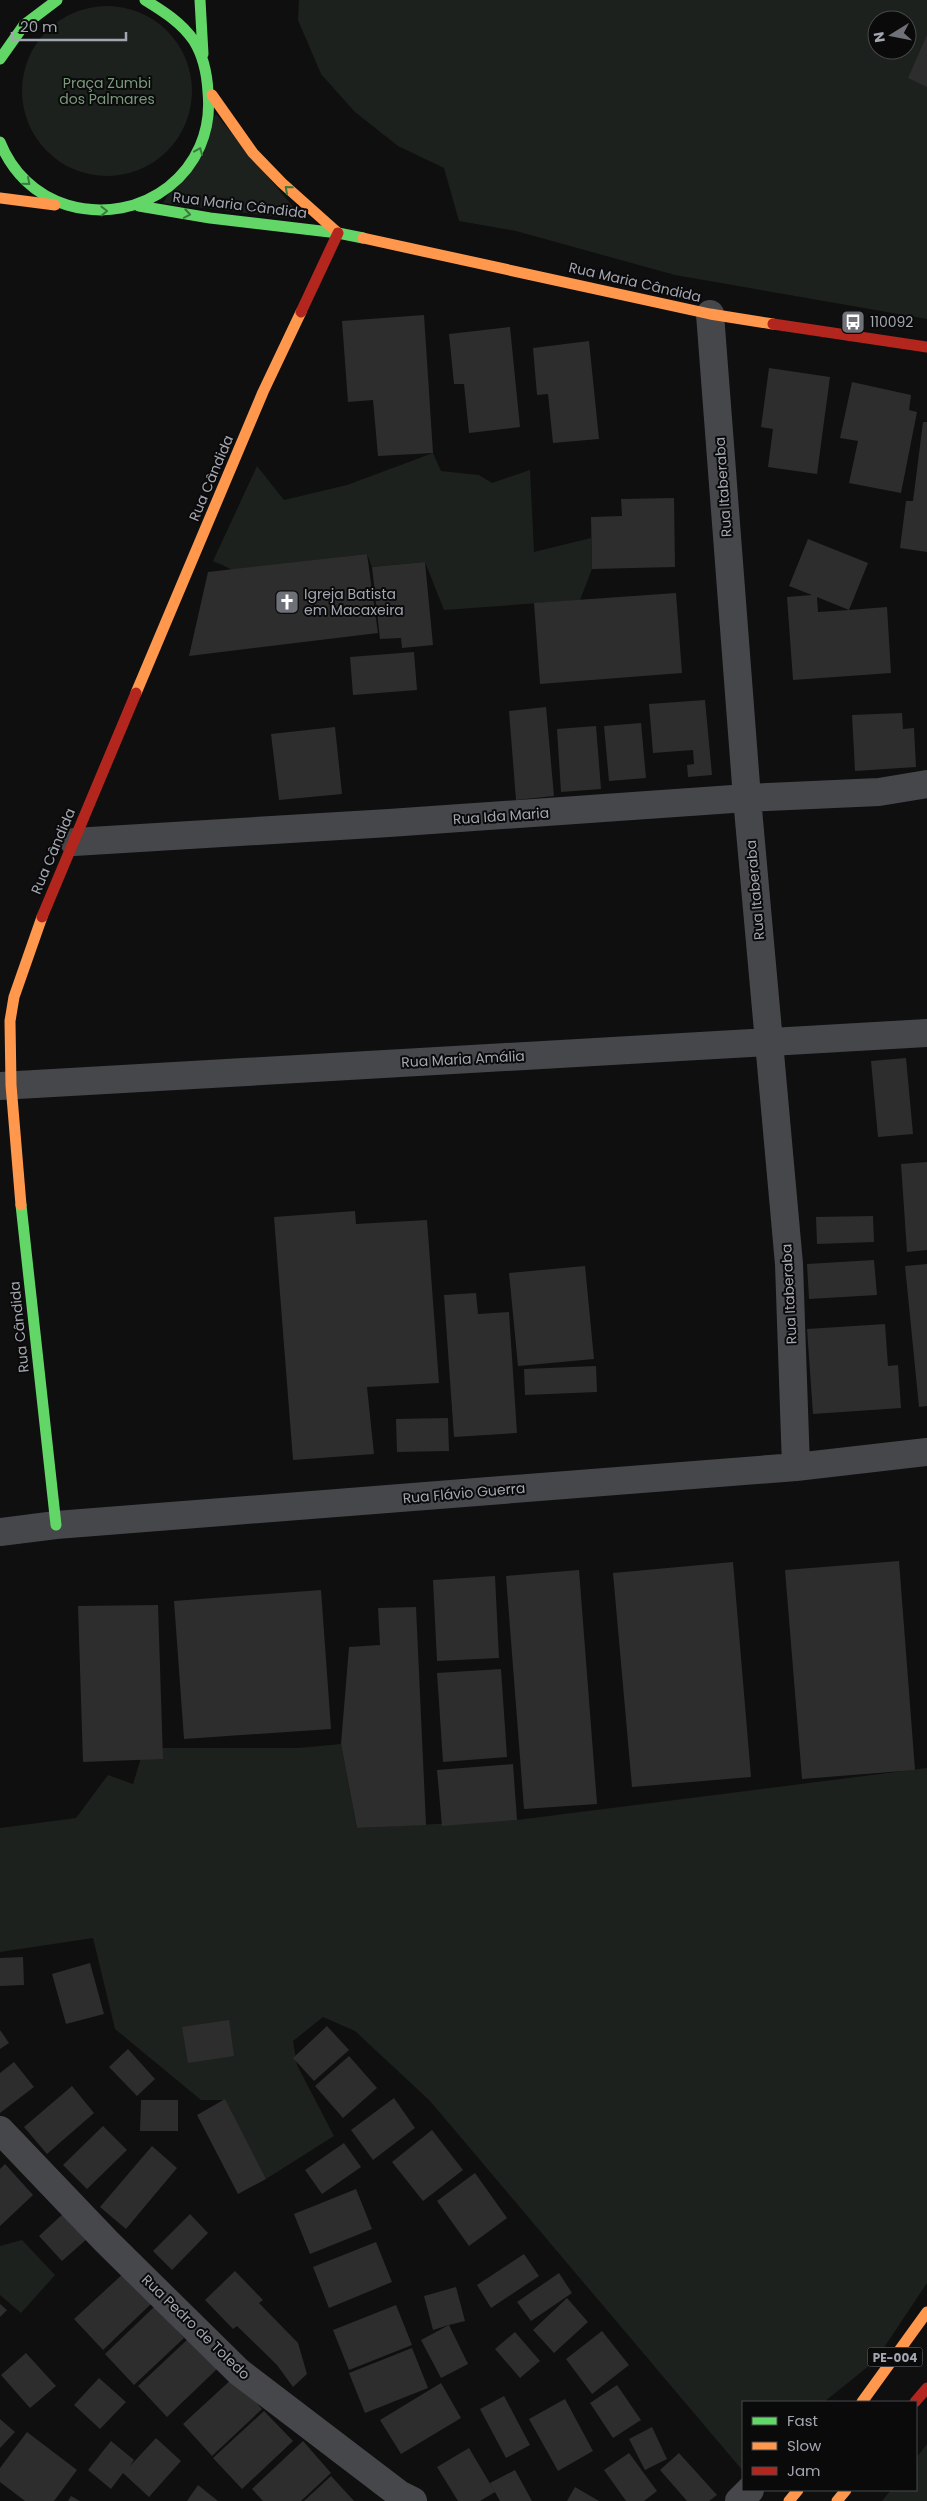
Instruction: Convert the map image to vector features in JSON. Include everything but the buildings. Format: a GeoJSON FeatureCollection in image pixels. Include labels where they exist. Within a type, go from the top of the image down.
{"type":"FeatureCollection","features":[{"type":"Feature","properties":{"kind":"street"},"geometry":{"type":"LineString","coordinates":[[0,59],[12,36],[25,22],[32,15],[57,0]]}},
{"type":"Feature","properties":{"kind":"street"},"geometry":{"type":"LineString","coordinates":[[145,0],[166,12],[188,32],[203,58]]}},
{"type":"Feature","properties":{"kind":"street"},"geometry":{"type":"LineString","coordinates":[[0,198],[104,212],[139,206],[170,189],[194,162],[208,130],[212,95],[203,58],[200,0]]}},
{"type":"Feature","properties":{"kind":"street","name":"Rua Maria Cândida"},"geometry":{"type":"LineString","coordinates":[[212,95],[252,153],[282,183],[338,233]]}},
{"type":"Feature","properties":{"kind":"street"},"geometry":{"type":"LineString","coordinates":[[0,142],[3,152],[21,177],[43,195],[69,207]]}},
{"type":"Feature","properties":{"kind":"street","name":"Rua Maria Cândida"},"geometry":{"type":"LineString","coordinates":[[139,206],[210,218],[338,233],[710,314],[927,347]]}},
{"type":"Feature","properties":{"kind":"street","name":"Rua Cândida"},"geometry":{"type":"LineString","coordinates":[[56,1525],[6,1085],[10,1021],[14,997],[36,930],[263,392],[338,233]]}},
{"type":"Feature","properties":{"kind":"street","name":"Rua Itaberaba"},"geometry":{"type":"LineString","coordinates":[[710,314],[747,798],[789,1264],[796,1466]]}},
{"type":"Feature","properties":{"kind":"street","name":"Rua Ida Maria"},"geometry":{"type":"LineString","coordinates":[[74,842],[389,824],[747,798],[879,792],[927,784]]}},
{"type":"Feature","properties":{"kind":"street","name":"Rua Maria Amália"},"geometry":{"type":"LineString","coordinates":[[6,1085],[927,1033]]}},
{"type":"Feature","properties":{"kind":"street","name":"Rua Flávio Guerra"},"geometry":{"type":"LineString","coordinates":[[0,1532],[56,1525],[796,1466],[927,1452]]}},
{"type":"Feature","properties":{"kind":"street","name":"Rua Pedro de Toledo"},"geometry":{"type":"LineString","coordinates":[[0,2130],[106,2241],[239,2372],[399,2494],[413,2501]]}},
{"type":"Feature","properties":{"kind":"street","name":"PE-004"},"geometry":{"type":"LineString","coordinates":[[863,2401],[927,2312]]}},
{"type":"Feature","properties":{"kind":"street"},"geometry":{"type":"LineString","coordinates":[[848,2401],[878,2380]]}},
{"type":"Feature","properties":{"kind":"street"},"geometry":{"type":"LineString","coordinates":[[916,2401],[927,2388]]}},
{"type":"Feature","properties":{"kind":"street"},"geometry":{"type":"LineString","coordinates":[[739,2501],[749,2491]]}},
{"type":"Feature","properties":{"kind":"street"},"geometry":{"type":"LineString","coordinates":[[789,2501],[797,2491]]}},
{"type":"Feature","properties":{"kind":"street"},"geometry":{"type":"LineString","coordinates":[[837,2501],[845,2491]]}},
{"type":"Feature","properties":{"kind":"green space"},"geometry":{"type":"Polygon","coordinates":[[[299,0],[927,0],[927,319],[675,275],[516,231],[459,221],[444,168],[398,146],[355,112],[321,74],[298,20],[299,0]]]}},
{"type":"Feature","properties":{"kind":"green space","name":"Praça Zumbi dos Palmares"},"geometry":{"type":"Polygon","coordinates":[[[115,6],[140,12],[161,25],[173,37],[189,66],[192,91],[191,108],[186,124],[173,145],[161,157],[132,173],[99,176],[74,170],[53,157],[41,145],[25,116],[22,83],[28,58],[41,37],[53,25],[82,9],[115,6]]]}},
{"type":"Feature","properties":{"kind":"green space"},"geometry":{"type":"Polygon","coordinates":[[[216,114],[304,220],[163,203],[216,114]]]}},
{"type":"Feature","properties":{"kind":"green space"},"geometry":{"type":"Polygon","coordinates":[[[433,453],[441,471],[479,475],[492,483],[530,470],[534,552],[591,538],[592,569],[580,600],[444,610],[425,562],[372,567],[367,554],[233,570],[213,561],[257,466],[284,500],[347,485],[433,453]]]}},
{"type":"Feature","properties":{"kind":"green space"},"geometry":{"type":"Polygon","coordinates":[[[341,1744],[357,1828],[517,1820],[927,1768],[927,2283],[875,2361],[825,2401],[742,2401],[742,2470],[430,2101],[355,2031],[323,2017],[293,2041],[297,2065],[334,2136],[266,2179],[225,2100],[201,2100],[115,2029],[93,1938],[0,1952],[0,1828],[76,1818],[108,1775],[133,1784],[144,1748],[298,1748],[341,1744]]]}},
{"type":"Feature","properties":{"kind":"green space"},"geometry":{"type":"Polygon","coordinates":[[[22,2240],[55,2275],[21,2313],[0,2295],[0,2246],[22,2240]]]}},
{"type":"Feature","properties":{"kind":"green space"},"geometry":{"type":"Polygon","coordinates":[[[927,2444],[927,2501],[882,2501],[890,2491],[917,2491],[917,2457],[927,2444]]]}},
{"type":"Feature","properties":{"kind":"traffic: fast"},"geometry":{"type":"LineString","coordinates":[[0,59],[24,25],[57,0]]}},
{"type":"Feature","properties":{"kind":"traffic: fast"},"geometry":{"type":"LineString","coordinates":[[0,142],[11,163],[26,181],[55,201],[67,205],[95,210],[122,208],[147,200],[169,187],[187,169],[200,146],[207,121],[207,79],[200,53],[194,41],[172,18],[145,0]]}},
{"type":"Feature","properties":{"kind":"traffic: fast"},"geometry":{"type":"LineString","coordinates":[[200,0],[203,54]]}},
{"type":"Feature","properties":{"kind":"traffic: fast"},"geometry":{"type":"LineString","coordinates":[[139,206],[210,218],[338,233],[363,238]]}},
{"type":"Feature","properties":{"kind":"traffic: fast"},"geometry":{"type":"LineString","coordinates":[[21,1205],[56,1525]]}},
{"type":"Feature","properties":{"kind":"traffic: slow"},"geometry":{"type":"LineString","coordinates":[[212,95],[253,153],[282,183],[338,233]]}},
{"type":"Feature","properties":{"kind":"traffic: slow"},"geometry":{"type":"LineString","coordinates":[[0,198],[55,205]]}},
{"type":"Feature","properties":{"kind":"traffic: slow"},"geometry":{"type":"LineString","coordinates":[[363,238],[710,314],[773,324]]}},
{"type":"Feature","properties":{"kind":"traffic: slow"},"geometry":{"type":"LineString","coordinates":[[136,693],[263,392],[301,312]]}},
{"type":"Feature","properties":{"kind":"traffic: slow"},"geometry":{"type":"LineString","coordinates":[[21,1205],[11,1085],[10,1021],[14,997],[42,917]]}},
{"type":"Feature","properties":{"kind":"traffic: slow"},"geometry":{"type":"LineString","coordinates":[[863,2401],[927,2312]]}},
{"type":"Feature","properties":{"kind":"traffic: slow"},"geometry":{"type":"LineString","coordinates":[[789,2501],[797,2491]]}},
{"type":"Feature","properties":{"kind":"traffic: slow"},"geometry":{"type":"LineString","coordinates":[[837,2501],[845,2491]]}},
{"type":"Feature","properties":{"kind":"traffic: jam"},"geometry":{"type":"LineString","coordinates":[[301,312],[338,233]]}},
{"type":"Feature","properties":{"kind":"traffic: jam"},"geometry":{"type":"LineString","coordinates":[[773,324],[927,347]]}},
{"type":"Feature","properties":{"kind":"traffic: jam"},"geometry":{"type":"LineString","coordinates":[[42,917],[136,693]]}},
{"type":"Feature","properties":{"kind":"traffic: jam"},"geometry":{"type":"LineString","coordinates":[[916,2401],[927,2388]]}},
{"type":"Feature","properties":{"kind":"place","name":"110092"},"geometry":{"type":"Point","coordinates":[853,322]}},
{"type":"Feature","properties":{"kind":"place","name":"Igreja Batista em Macaxeira"},"geometry":{"type":"Point","coordinates":[287,602]}}]}
